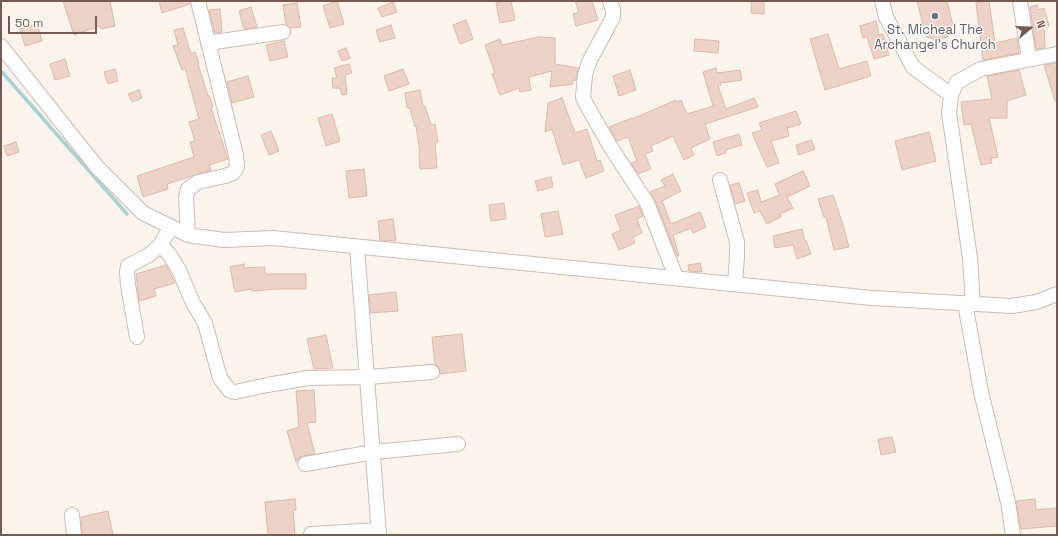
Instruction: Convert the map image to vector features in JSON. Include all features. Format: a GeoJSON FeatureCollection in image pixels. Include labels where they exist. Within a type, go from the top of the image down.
{"type":"FeatureCollection","features":[{"type":"Feature","properties":{"kind":"street"},"geometry":{"type":"LineString","coordinates":[[188,235],[186,197],[188,189],[198,182],[233,173],[238,167],[198,1]]}},
{"type":"Feature","properties":{"kind":"street"},"geometry":{"type":"LineString","coordinates":[[610,1],[613,17],[589,62],[585,75],[585,102],[610,146],[647,202],[676,277]]}},
{"type":"Feature","properties":{"kind":"street"},"geometry":{"type":"LineString","coordinates":[[882,1],[886,17],[913,67],[951,95]]}},
{"type":"Feature","properties":{"kind":"street"},"geometry":{"type":"LineString","coordinates":[[1020,1],[1029,58]]}},
{"type":"Feature","properties":{"kind":"street"},"geometry":{"type":"LineString","coordinates":[[208,43],[283,32]]}},
{"type":"Feature","properties":{"kind":"street"},"geometry":{"type":"LineString","coordinates":[[1,46],[97,167],[143,213],[188,235],[224,240],[273,238],[357,248],[676,277],[872,298],[1012,306],[1036,302],[1057,294]]}},
{"type":"Feature","properties":{"kind":"street"},"geometry":{"type":"LineString","coordinates":[[1013,535],[1008,502],[981,392],[969,303],[970,258],[948,112],[951,95],[957,82],[981,69],[1029,58],[1057,54]]}},
{"type":"Feature","properties":{"kind":"street"},"geometry":{"type":"LineString","coordinates":[[720,180],[737,242],[735,283]]}},
{"type":"Feature","properties":{"kind":"street"},"geometry":{"type":"LineString","coordinates":[[137,337],[128,285],[128,266],[148,255],[160,245],[171,227]]}},
{"type":"Feature","properties":{"kind":"street"},"geometry":{"type":"LineString","coordinates":[[160,245],[169,254],[179,270],[193,303],[205,323],[220,378],[230,391],[235,392],[267,384],[308,378],[368,377],[432,372]]}},
{"type":"Feature","properties":{"kind":"street"},"geometry":{"type":"LineString","coordinates":[[311,534],[379,533],[374,452],[357,248]]}},
{"type":"Feature","properties":{"kind":"street"},"geometry":{"type":"LineString","coordinates":[[305,464],[374,452],[458,444]]}},
{"type":"Feature","properties":{"kind":"street"},"geometry":{"type":"LineString","coordinates":[[72,515],[74,535]]}},
{"type":"Feature","properties":{"kind":"building"},"geometry":{"type":"Polygon","coordinates":[[[63,1],[110,1],[115,26],[101,29],[100,26],[74,35],[63,1]]]}},
{"type":"Feature","properties":{"kind":"building"},"geometry":{"type":"Polygon","coordinates":[[[159,1],[190,1],[190,4],[162,13],[159,1]]]}},
{"type":"Feature","properties":{"kind":"building"},"geometry":{"type":"Polygon","coordinates":[[[337,1],[344,24],[330,28],[323,6],[337,1]]]}},
{"type":"Feature","properties":{"kind":"building"},"geometry":{"type":"Polygon","coordinates":[[[511,1],[515,20],[500,23],[496,3],[511,1]]]}},
{"type":"Feature","properties":{"kind":"building"},"geometry":{"type":"Polygon","coordinates":[[[575,1],[592,1],[598,20],[576,26],[573,14],[579,12],[575,1]]]}},
{"type":"Feature","properties":{"kind":"building"},"geometry":{"type":"Polygon","coordinates":[[[751,1],[764,1],[764,14],[751,13],[751,1]]]}},
{"type":"Feature","properties":{"kind":"building","name":"St. Micheal The Archangel's Church"},"geometry":{"type":"Polygon","coordinates":[[[917,1],[947,1],[954,30],[946,38],[937,40],[926,37],[917,1]]]}},
{"type":"Feature","properties":{"kind":"building"},"geometry":{"type":"Polygon","coordinates":[[[989,1],[995,43],[1017,38],[1019,53],[983,60],[976,3],[989,1]]]}},
{"type":"Feature","properties":{"kind":"building"},"geometry":{"type":"Polygon","coordinates":[[[393,2],[397,12],[382,17],[378,8],[393,2]]]}},
{"type":"Feature","properties":{"kind":"building"},"geometry":{"type":"Polygon","coordinates":[[[297,3],[301,27],[290,28],[286,24],[283,5],[297,3]]]}},
{"type":"Feature","properties":{"kind":"building"},"geometry":{"type":"Polygon","coordinates":[[[1037,5],[1038,10],[1044,8],[1049,26],[1044,28],[1045,48],[1036,49],[1030,7],[1037,5]]]}},
{"type":"Feature","properties":{"kind":"building"},"geometry":{"type":"Polygon","coordinates":[[[251,7],[257,27],[244,29],[239,11],[251,7]]]}},
{"type":"Feature","properties":{"kind":"building"},"geometry":{"type":"Polygon","coordinates":[[[220,9],[222,32],[215,33],[209,10],[220,9]]]}},
{"type":"Feature","properties":{"kind":"building"},"geometry":{"type":"Polygon","coordinates":[[[466,20],[473,39],[460,44],[453,25],[466,20]]]}},
{"type":"Feature","properties":{"kind":"building"},"geometry":{"type":"Polygon","coordinates":[[[876,21],[879,35],[883,34],[889,55],[874,59],[867,37],[863,38],[860,26],[876,21]]]}},
{"type":"Feature","properties":{"kind":"building"},"geometry":{"type":"Polygon","coordinates":[[[37,23],[42,41],[25,46],[20,29],[37,23]]]}},
{"type":"Feature","properties":{"kind":"building"},"geometry":{"type":"Polygon","coordinates":[[[391,25],[395,38],[380,42],[376,30],[391,25]]]}},
{"type":"Feature","properties":{"kind":"building"},"geometry":{"type":"Polygon","coordinates":[[[183,28],[191,54],[195,52],[199,63],[198,64],[208,96],[209,95],[213,107],[211,108],[228,159],[209,165],[211,170],[167,184],[168,189],[143,197],[137,176],[194,157],[190,142],[195,141],[189,122],[199,119],[185,68],[182,70],[173,46],[178,45],[174,30],[183,28]]]}},
{"type":"Feature","properties":{"kind":"building"},"geometry":{"type":"Polygon","coordinates":[[[828,34],[839,69],[867,61],[871,76],[825,90],[810,39],[828,34]]]}},
{"type":"Feature","properties":{"kind":"building"},"geometry":{"type":"Polygon","coordinates":[[[539,37],[555,38],[555,64],[578,68],[576,80],[572,81],[573,84],[550,87],[552,71],[529,77],[531,90],[520,92],[519,88],[500,95],[492,74],[495,73],[485,45],[500,39],[502,45],[539,37]]]}},
{"type":"Feature","properties":{"kind":"building"},"geometry":{"type":"Polygon","coordinates":[[[695,39],[719,41],[718,53],[694,51],[695,39]]]}},
{"type":"Feature","properties":{"kind":"building"},"geometry":{"type":"Polygon","coordinates":[[[284,41],[288,57],[270,61],[266,45],[284,41]]]}},
{"type":"Feature","properties":{"kind":"building"},"geometry":{"type":"Polygon","coordinates":[[[346,48],[350,58],[342,61],[338,51],[346,48]]]}},
{"type":"Feature","properties":{"kind":"building"},"geometry":{"type":"Polygon","coordinates":[[[65,59],[70,76],[55,80],[50,64],[65,59]]]}},
{"type":"Feature","properties":{"kind":"building"},"geometry":{"type":"Polygon","coordinates":[[[1057,63],[1057,101],[1055,101],[1044,65],[1057,63]]]}},
{"type":"Feature","properties":{"kind":"building"},"geometry":{"type":"Polygon","coordinates":[[[349,64],[352,73],[345,75],[347,94],[342,95],[340,88],[333,88],[332,78],[337,78],[334,68],[349,64]]]}},
{"type":"Feature","properties":{"kind":"building"},"geometry":{"type":"Polygon","coordinates":[[[716,68],[717,73],[740,70],[742,80],[720,83],[721,85],[718,86],[726,109],[754,98],[758,107],[705,124],[710,139],[691,148],[694,155],[684,160],[673,136],[651,146],[653,151],[645,154],[651,169],[638,174],[631,163],[637,161],[628,137],[617,141],[609,127],[676,100],[677,102],[681,100],[687,114],[713,106],[703,72],[716,68]]]}},
{"type":"Feature","properties":{"kind":"building"},"geometry":{"type":"Polygon","coordinates":[[[115,69],[118,81],[108,84],[104,72],[115,69]]]}},
{"type":"Feature","properties":{"kind":"building"},"geometry":{"type":"Polygon","coordinates":[[[403,69],[409,84],[389,91],[384,76],[403,69]]]}},
{"type":"Feature","properties":{"kind":"building"},"geometry":{"type":"Polygon","coordinates":[[[630,70],[636,90],[619,96],[613,76],[630,70]]]}},
{"type":"Feature","properties":{"kind":"building"},"geometry":{"type":"Polygon","coordinates":[[[1019,70],[1026,95],[1007,101],[1007,118],[989,118],[998,157],[991,158],[992,163],[981,165],[971,124],[964,125],[961,102],[992,99],[987,76],[1019,70]]]}},
{"type":"Feature","properties":{"kind":"building"},"geometry":{"type":"Polygon","coordinates":[[[248,76],[254,97],[232,103],[227,82],[248,76]]]}},
{"type":"Feature","properties":{"kind":"building"},"geometry":{"type":"Polygon","coordinates":[[[139,90],[142,98],[132,102],[128,94],[139,90]]]}},
{"type":"Feature","properties":{"kind":"building"},"geometry":{"type":"Polygon","coordinates":[[[420,90],[423,106],[425,106],[431,125],[435,124],[438,142],[435,143],[437,168],[420,169],[420,152],[416,126],[415,127],[410,108],[407,108],[405,93],[420,90]]]}},
{"type":"Feature","properties":{"kind":"building"},"geometry":{"type":"Polygon","coordinates":[[[562,98],[575,133],[587,129],[597,161],[600,160],[604,171],[586,178],[579,160],[563,165],[552,129],[545,132],[548,103],[562,98]]]}},
{"type":"Feature","properties":{"kind":"building"},"geometry":{"type":"Polygon","coordinates":[[[796,111],[801,124],[787,128],[789,136],[771,141],[779,163],[767,167],[752,133],[762,130],[759,123],[796,111]]]}},
{"type":"Feature","properties":{"kind":"building"},"geometry":{"type":"Polygon","coordinates":[[[332,114],[340,141],[326,146],[318,118],[332,114]]]}},
{"type":"Feature","properties":{"kind":"building"},"geometry":{"type":"Polygon","coordinates":[[[271,131],[279,151],[269,155],[261,135],[271,131]]]}},
{"type":"Feature","properties":{"kind":"building"},"geometry":{"type":"Polygon","coordinates":[[[929,132],[936,161],[902,170],[895,141],[929,132]]]}},
{"type":"Feature","properties":{"kind":"building"},"geometry":{"type":"Polygon","coordinates":[[[739,134],[742,145],[725,150],[726,153],[717,156],[713,142],[739,134]]]}},
{"type":"Feature","properties":{"kind":"building"},"geometry":{"type":"Polygon","coordinates":[[[811,140],[815,149],[799,155],[796,145],[811,140]]]}},
{"type":"Feature","properties":{"kind":"building"},"geometry":{"type":"Polygon","coordinates":[[[16,142],[19,152],[7,156],[4,146],[16,142]]]}},
{"type":"Feature","properties":{"kind":"building"},"geometry":{"type":"Polygon","coordinates":[[[364,169],[367,196],[349,198],[346,171],[364,169]]]}},
{"type":"Feature","properties":{"kind":"building"},"geometry":{"type":"Polygon","coordinates":[[[803,171],[810,186],[787,197],[793,208],[780,214],[781,217],[767,224],[760,211],[754,213],[747,193],[758,190],[761,202],[780,195],[775,184],[803,171]]]}},
{"type":"Feature","properties":{"kind":"building"},"geometry":{"type":"Polygon","coordinates":[[[673,174],[681,191],[662,201],[671,224],[700,212],[706,227],[693,233],[691,228],[673,235],[679,256],[677,256],[655,200],[650,192],[665,186],[661,180],[673,174]]]}},
{"type":"Feature","properties":{"kind":"building"},"geometry":{"type":"Polygon","coordinates":[[[551,177],[553,187],[538,191],[535,181],[551,177]]]}},
{"type":"Feature","properties":{"kind":"building"},"geometry":{"type":"Polygon","coordinates":[[[739,183],[745,201],[735,204],[730,185],[739,183]]]}},
{"type":"Feature","properties":{"kind":"building"},"geometry":{"type":"Polygon","coordinates":[[[833,195],[849,247],[834,250],[826,217],[824,217],[818,199],[833,195]]]}},
{"type":"Feature","properties":{"kind":"building"},"geometry":{"type":"Polygon","coordinates":[[[504,203],[506,219],[491,221],[489,205],[504,203]]]}},
{"type":"Feature","properties":{"kind":"building"},"geometry":{"type":"Polygon","coordinates":[[[639,206],[643,216],[637,219],[642,233],[633,237],[635,243],[619,250],[612,234],[621,230],[615,215],[639,206]]]}},
{"type":"Feature","properties":{"kind":"building"},"geometry":{"type":"Polygon","coordinates":[[[558,211],[563,234],[545,237],[541,214],[558,211]]]}},
{"type":"Feature","properties":{"kind":"building"},"geometry":{"type":"Polygon","coordinates":[[[393,219],[396,241],[380,240],[378,221],[393,219]]]}},
{"type":"Feature","properties":{"kind":"building"},"geometry":{"type":"Polygon","coordinates":[[[802,229],[805,241],[811,254],[797,259],[793,245],[775,248],[773,236],[802,229]]]}},
{"type":"Feature","properties":{"kind":"building"},"geometry":{"type":"Polygon","coordinates":[[[700,263],[702,272],[689,271],[688,265],[700,263]]]}},
{"type":"Feature","properties":{"kind":"building"},"geometry":{"type":"Polygon","coordinates":[[[244,264],[244,268],[265,267],[265,274],[306,274],[306,289],[252,291],[251,289],[235,292],[230,267],[244,264]]]}},
{"type":"Feature","properties":{"kind":"building"},"geometry":{"type":"Polygon","coordinates":[[[166,265],[175,283],[154,289],[156,296],[139,301],[136,274],[166,265]]]}},
{"type":"Feature","properties":{"kind":"building"},"geometry":{"type":"Polygon","coordinates":[[[396,292],[398,311],[371,313],[369,295],[396,292]]]}},
{"type":"Feature","properties":{"kind":"building"},"geometry":{"type":"Polygon","coordinates":[[[462,334],[466,371],[440,374],[439,368],[435,364],[432,337],[462,334]]]}},
{"type":"Feature","properties":{"kind":"building"},"geometry":{"type":"Polygon","coordinates":[[[326,335],[333,368],[314,369],[307,339],[326,335]]]}},
{"type":"Feature","properties":{"kind":"building"},"geometry":{"type":"Polygon","coordinates":[[[314,390],[316,422],[307,423],[315,454],[303,456],[296,462],[287,431],[299,427],[296,391],[314,390]]]}},
{"type":"Feature","properties":{"kind":"building"},"geometry":{"type":"Polygon","coordinates":[[[892,437],[896,452],[881,455],[878,439],[892,437]]]}},
{"type":"Feature","properties":{"kind":"building"},"geometry":{"type":"Polygon","coordinates":[[[295,499],[296,510],[293,510],[295,535],[268,535],[265,502],[295,499]]]}},
{"type":"Feature","properties":{"kind":"building"},"geometry":{"type":"Polygon","coordinates":[[[1035,499],[1036,510],[1057,508],[1057,526],[1021,529],[1016,501],[1035,499]]]}},
{"type":"Feature","properties":{"kind":"building"},"geometry":{"type":"Polygon","coordinates":[[[108,511],[113,535],[82,535],[81,517],[108,511]]]}},
{"type":"Feature","properties":{"kind":"waterway"},"geometry":{"type":"LineString","coordinates":[[1,71],[127,214]]}},
{"type":"Feature","properties":{"kind":"place","name":"St. Micheal The Archangel's Church"},"geometry":{"type":"Point","coordinates":[935,16]}}]}
